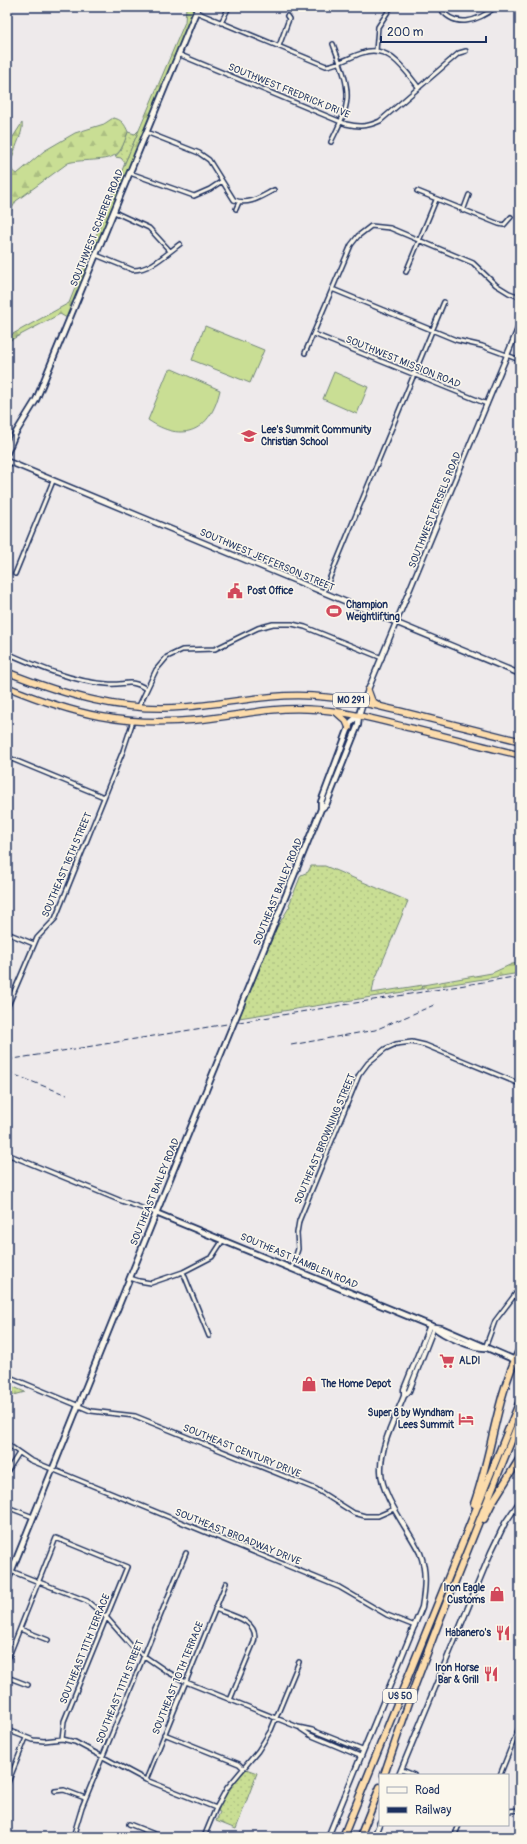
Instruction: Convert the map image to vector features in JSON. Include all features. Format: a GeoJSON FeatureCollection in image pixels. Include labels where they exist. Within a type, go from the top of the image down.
{"type":"FeatureCollection","features":[{"type":"Feature","properties":{"kind":"highway","name":"MO 291"},"geometry":{"type":"LineString","coordinates":[[7,672],[75,696],[139,706],[182,708],[282,695],[326,696],[363,702],[520,741]]}},
{"type":"Feature","properties":{"kind":"highway","name":"MO 291"},"geometry":{"type":"LineString","coordinates":[[7,687],[49,704],[84,714],[133,721],[196,720],[263,710],[288,709],[334,711],[358,715],[520,754]]}},
{"type":"Feature","properties":{"kind":"highway"},"geometry":{"type":"LineString","coordinates":[[368,690],[372,701],[378,706]]}},
{"type":"Feature","properties":{"kind":"highway"},"geometry":{"type":"LineString","coordinates":[[334,711],[343,717],[349,728]]}},
{"type":"Feature","properties":{"kind":"highway"},"geometry":{"type":"LineString","coordinates":[[458,1555],[458,1547],[477,1496],[503,1396],[515,1360],[520,1350]]}},
{"type":"Feature","properties":{"kind":"highway","name":"US 50"},"geometry":{"type":"LineString","coordinates":[[343,1837],[520,1401]]}},
{"type":"Feature","properties":{"kind":"highway","name":"US 50"},"geometry":{"type":"LineString","coordinates":[[384,1774],[415,1685],[520,1419]]}},
{"type":"Feature","properties":{"kind":"highway"},"geometry":{"type":"LineString","coordinates":[[470,1544],[474,1540],[492,1502],[520,1458]]}},
{"type":"Feature","properties":{"kind":"highway"},"geometry":{"type":"LineString","coordinates":[[360,1837],[379,1790]]}},
{"type":"Feature","properties":{"kind":"main road","name":"SOUTHWEST SCHERER ROAD"},"geometry":{"type":"LineString","coordinates":[[7,454],[15,434],[36,400],[197,10]]}},
{"type":"Feature","properties":{"kind":"main road","name":"SOUTHEAST BAILEY ROAD"},"geometry":{"type":"LineString","coordinates":[[321,809],[326,805],[358,725],[358,715],[363,702]]}},
{"type":"Feature","properties":{"kind":"main road","name":"SOUTHEAST BAILEY ROAD"},"geometry":{"type":"LineString","coordinates":[[7,1582],[321,809],[321,802],[351,722],[358,715]]}},
{"type":"Feature","properties":{"kind":"main road","name":"SOUTHEAST HAMBLEN ROAD"},"geometry":{"type":"LineString","coordinates":[[156,1213],[432,1326],[441,1328],[515,1360]]}},
{"type":"Feature","properties":{"kind":"street"},"geometry":{"type":"LineString","coordinates":[[221,23],[229,7]]}},
{"type":"Feature","properties":{"kind":"street"},"geometry":{"type":"LineString","coordinates":[[376,50],[378,27],[391,7]]}},
{"type":"Feature","properties":{"kind":"street"},"geometry":{"type":"LineString","coordinates":[[439,7],[450,17],[464,22],[481,18],[496,7]]}},
{"type":"Feature","properties":{"kind":"street"},"geometry":{"type":"LineString","coordinates":[[197,10],[221,23],[326,66],[339,63],[363,52],[376,50],[399,62],[418,88]]}},
{"type":"Feature","properties":{"kind":"street"},"geometry":{"type":"LineString","coordinates":[[278,46],[289,19],[287,16]]}},
{"type":"Feature","properties":{"kind":"street"},"geometry":{"type":"LineString","coordinates":[[331,142],[340,121],[347,98],[346,83],[333,44]]}},
{"type":"Feature","properties":{"kind":"street","name":"SOUTHWEST FREDRICK DRIVE"},"geometry":{"type":"LineString","coordinates":[[178,54],[340,121],[360,127],[371,125],[393,110],[459,53],[466,51]]}},
{"type":"Feature","properties":{"kind":"street"},"geometry":{"type":"LineString","coordinates":[[146,132],[204,156],[213,164],[232,199],[239,202],[252,201],[274,190]]}},
{"type":"Feature","properties":{"kind":"street"},"geometry":{"type":"LineString","coordinates":[[130,173],[194,196],[222,182]]}},
{"type":"Feature","properties":{"kind":"street"},"geometry":{"type":"LineString","coordinates":[[417,191],[463,211],[504,225],[511,217]]}},
{"type":"Feature","properties":{"kind":"street"},"geometry":{"type":"LineString","coordinates":[[463,211],[468,195]]}},
{"type":"Feature","properties":{"kind":"street"},"geometry":{"type":"LineString","coordinates":[[406,272],[418,240],[436,200]]}},
{"type":"Feature","properties":{"kind":"street"},"geometry":{"type":"LineString","coordinates":[[236,209],[239,202]]}},
{"type":"Feature","properties":{"kind":"street"},"geometry":{"type":"LineString","coordinates":[[114,212],[148,227],[170,251]]}},
{"type":"Feature","properties":{"kind":"street"},"geometry":{"type":"LineString","coordinates":[[305,354],[351,245],[366,229],[371,226],[390,228],[473,263],[496,285],[520,298]]}},
{"type":"Feature","properties":{"kind":"street"},"geometry":{"type":"LineString","coordinates":[[96,255],[137,270],[151,265],[180,244]]}},
{"type":"Feature","properties":{"kind":"street"},"geometry":{"type":"LineString","coordinates":[[332,290],[456,340],[482,346],[520,360]]}},
{"type":"Feature","properties":{"kind":"street"},"geometry":{"type":"LineString","coordinates":[[324,592],[444,302]]}},
{"type":"Feature","properties":{"kind":"street","name":"SOUTHWEST PERSELS ROAD"},"geometry":{"type":"LineString","coordinates":[[363,702],[520,324]]}},
{"type":"Feature","properties":{"kind":"street","name":"SOUTHWEST MISSION ROAD"},"geometry":{"type":"LineString","coordinates":[[314,334],[487,404]]}},
{"type":"Feature","properties":{"kind":"street","name":"SOUTHWEST JEFFERSON STREET"},"geometry":{"type":"LineString","coordinates":[[7,461],[520,674]]}},
{"type":"Feature","properties":{"kind":"street"},"geometry":{"type":"LineString","coordinates":[[15,574],[53,481]]}},
{"type":"Feature","properties":{"kind":"street"},"geometry":{"type":"LineString","coordinates":[[139,706],[159,665],[171,654],[182,650],[215,649],[258,628],[273,624],[292,624],[305,627],[382,658]]}},
{"type":"Feature","properties":{"kind":"street"},"geometry":{"type":"LineString","coordinates":[[7,653],[42,668],[80,679],[107,684],[135,682],[146,689]]}},
{"type":"Feature","properties":{"kind":"street","name":"SOUTHEAST 16TH STREET"},"geometry":{"type":"LineString","coordinates":[[7,1008],[39,934],[55,919],[133,721]]}},
{"type":"Feature","properties":{"kind":"street"},"geometry":{"type":"LineString","coordinates":[[7,757],[104,797]]}},
{"type":"Feature","properties":{"kind":"street"},"geometry":{"type":"LineString","coordinates":[[7,933],[34,944]]}},
{"type":"Feature","properties":{"kind":"street","name":"SOUTHEAST BROWNING STREET"},"geometry":{"type":"LineString","coordinates":[[292,1268],[298,1248],[297,1233],[299,1221],[359,1075],[375,1056],[384,1049],[396,1044],[420,1043],[520,1084]]}},
{"type":"Feature","properties":{"kind":"street"},"geometry":{"type":"LineString","coordinates":[[7,1154],[118,1200],[156,1213]]}},
{"type":"Feature","properties":{"kind":"street"},"geometry":{"type":"LineString","coordinates":[[130,1278],[151,1283],[183,1272],[212,1257],[224,1240]]}},
{"type":"Feature","properties":{"kind":"street"},"geometry":{"type":"LineString","coordinates":[[183,1272],[209,1336]]}},
{"type":"Feature","properties":{"kind":"street"},"geometry":{"type":"LineString","coordinates":[[485,1348],[496,1321],[520,1288]]}},
{"type":"Feature","properties":{"kind":"street"},"geometry":{"type":"LineString","coordinates":[[328,1837],[362,1750],[422,1607],[426,1583],[420,1554],[394,1509],[387,1494],[380,1472],[383,1450],[404,1396],[409,1391],[432,1326]]}},
{"type":"Feature","properties":{"kind":"street"},"geometry":{"type":"LineString","coordinates":[[7,1376],[78,1406]]}},
{"type":"Feature","properties":{"kind":"street","name":"SOUTHEAST CENTURY DRIVE"},"geometry":{"type":"LineString","coordinates":[[78,1406],[98,1412],[135,1416],[316,1489],[347,1510],[360,1515],[378,1516],[394,1509]]}},
{"type":"Feature","properties":{"kind":"street","name":"SOUTHEAST BROADWAY DRIVE"},"geometry":{"type":"LineString","coordinates":[[7,1444],[30,1460],[339,1587],[387,1614],[415,1626]]}},
{"type":"Feature","properties":{"kind":"street"},"geometry":{"type":"LineString","coordinates":[[7,1472],[19,1453]]}},
{"type":"Feature","properties":{"kind":"street"},"geometry":{"type":"LineString","coordinates":[[400,1774],[491,1552],[505,1523],[520,1501]]}},
{"type":"Feature","properties":{"kind":"street"},"geometry":{"type":"LineString","coordinates":[[7,1507],[33,1517]]}},
{"type":"Feature","properties":{"kind":"street","name":"SOUTHEAST 11TH TERRACE"},"geometry":{"type":"LineString","coordinates":[[39,1582],[56,1538],[127,1567],[64,1721],[62,1739]]}},
{"type":"Feature","properties":{"kind":"street","name":"SOUTHEAST 11TH STREET"},"geometry":{"type":"LineString","coordinates":[[72,1837],[85,1798],[186,1553]]}},
{"type":"Feature","properties":{"kind":"street"},"geometry":{"type":"LineString","coordinates":[[11,1570],[88,1601],[107,1618],[124,1639],[143,1657],[166,1672],[230,1700],[362,1750]]}},
{"type":"Feature","properties":{"kind":"street"},"geometry":{"type":"LineString","coordinates":[[7,1661],[39,1582]]}},
{"type":"Feature","properties":{"kind":"street","name":"SOUTHEAST 10TH TERRACE"},"geometry":{"type":"LineString","coordinates":[[146,1780],[226,1583]]}},
{"type":"Feature","properties":{"kind":"street"},"geometry":{"type":"LineString","coordinates":[[215,1609],[247,1622],[255,1634],[254,1642],[230,1700]]}},
{"type":"Feature","properties":{"kind":"street"},"geometry":{"type":"LineString","coordinates":[[20,1629],[48,1640]]}},
{"type":"Feature","properties":{"kind":"street"},"geometry":{"type":"LineString","coordinates":[[204,1837],[216,1808],[228,1788],[262,1744],[276,1718],[299,1662]]}},
{"type":"Feature","properties":{"kind":"street"},"geometry":{"type":"LineString","coordinates":[[7,1677],[28,1686]]}},
{"type":"Feature","properties":{"kind":"street"},"geometry":{"type":"LineString","coordinates":[[500,1774],[520,1725]]}},
{"type":"Feature","properties":{"kind":"street"},"geometry":{"type":"LineString","coordinates":[[298,1727],[310,1735],[360,1756]]}},
{"type":"Feature","properties":{"kind":"street"},"geometry":{"type":"LineString","coordinates":[[7,1730],[26,1738],[44,1741],[62,1739],[75,1742],[146,1780],[216,1808]]}},
{"type":"Feature","properties":{"kind":"street"},"geometry":{"type":"LineString","coordinates":[[164,1734],[239,1764],[243,1768]]}},
{"type":"Feature","properties":{"kind":"street"},"geometry":{"type":"LineString","coordinates":[[7,1786],[26,1738]]}},
{"type":"Feature","properties":{"kind":"street"},"geometry":{"type":"LineString","coordinates":[[402,1770],[412,1774]]}},
{"type":"Feature","properties":{"kind":"street"},"geometry":{"type":"LineString","coordinates":[[55,1791],[64,1790],[85,1798]]}},
{"type":"Feature","properties":{"kind":"street"},"geometry":{"type":"LineString","coordinates":[[509,1811],[520,1811]]}},
{"type":"Feature","properties":{"kind":"street"},"geometry":{"type":"LineString","coordinates":[[129,1824],[162,1837]]}},
{"type":"Feature","properties":{"kind":"street"},"geometry":{"type":"LineString","coordinates":[[374,1837],[379,1824]]}},
{"type":"Feature","properties":{"kind":"street"},"geometry":{"type":"LineString","coordinates":[[454,1837],[459,1826]]}},
{"type":"Feature","properties":{"kind":"green space"},"geometry":{"type":"Polygon","coordinates":[[[186,7],[196,7],[67,318],[60,314],[7,342],[7,335],[11,335],[69,303],[125,163],[185,22],[186,7]]]}},
{"type":"Feature","properties":{"kind":"green space"},"geometry":{"type":"Polygon","coordinates":[[[113,118],[122,122],[128,132],[121,149],[117,154],[105,159],[68,163],[16,201],[7,218],[7,152],[13,137],[22,123],[22,129],[11,166],[12,171],[17,174],[44,151],[75,133],[104,124],[113,118]]]}},
{"type":"Feature","properties":{"kind":"green space"},"geometry":{"type":"Polygon","coordinates":[[[139,130],[125,163],[121,158],[115,157],[121,150],[128,132],[135,134],[139,130]]]}},
{"type":"Feature","properties":{"kind":"green space"},"geometry":{"type":"Polygon","coordinates":[[[205,326],[264,350],[250,383],[192,360],[205,326]]]}},
{"type":"Feature","properties":{"kind":"green space"},"geometry":{"type":"Polygon","coordinates":[[[172,369],[220,390],[216,404],[210,415],[202,424],[194,429],[184,432],[173,431],[161,427],[148,420],[168,371],[172,369]]]}},
{"type":"Feature","properties":{"kind":"green space"},"geometry":{"type":"Polygon","coordinates":[[[334,372],[368,387],[357,414],[323,399],[334,372]]]}},
{"type":"Feature","properties":{"kind":"green space"},"geometry":{"type":"Polygon","coordinates":[[[311,866],[325,866],[408,901],[374,982],[372,993],[423,985],[422,989],[239,1018],[277,927],[290,906],[289,905],[301,875],[308,872],[311,866]]]}},
{"type":"Feature","properties":{"kind":"green space"},"geometry":{"type":"Polygon","coordinates":[[[520,963],[520,973],[422,989],[423,985],[492,973],[512,964],[520,963]]]}},
{"type":"Feature","properties":{"kind":"green space"},"geometry":{"type":"Polygon","coordinates":[[[7,1384],[25,1392],[7,1397],[7,1384]]]}},
{"type":"Feature","properties":{"kind":"green space"},"geometry":{"type":"Polygon","coordinates":[[[246,1769],[257,1773],[236,1829],[216,1821],[220,1812],[218,1811],[220,1805],[230,1789],[246,1769]]]}},
{"type":"Feature","properties":{"kind":"railway"},"geometry":{"type":"LineString","coordinates":[[7,1060],[520,976]]}},
{"type":"Feature","properties":{"kind":"railway"},"geometry":{"type":"LineString","coordinates":[[291,1045],[375,1030],[434,1005]]}},
{"type":"Feature","properties":{"kind":"railway"},"geometry":{"type":"LineString","coordinates":[[7,1072],[67,1095]]}},
{"type":"Feature","properties":{"kind":"place","name":"Lee's Summit Community Christian School"},"geometry":{"type":"Point","coordinates":[249,436]}},
{"type":"Feature","properties":{"kind":"place","name":"Post Office"},"geometry":{"type":"Point","coordinates":[235,591]}},
{"type":"Feature","properties":{"kind":"place","name":"Champion Weightlifting"},"geometry":{"type":"Point","coordinates":[334,611]}},
{"type":"Feature","properties":{"kind":"place","name":"ALDI"},"geometry":{"type":"Point","coordinates":[447,1361]}},
{"type":"Feature","properties":{"kind":"place","name":"The Home Depot"},"geometry":{"type":"Point","coordinates":[309,1384]}},
{"type":"Feature","properties":{"kind":"place","name":"Super 8 by Wyndham Lees Summit"},"geometry":{"type":"Point","coordinates":[466,1419]}},
{"type":"Feature","properties":{"kind":"place","name":"Iron Eagle Customs"},"geometry":{"type":"Point","coordinates":[497,1594]}},
{"type":"Feature","properties":{"kind":"place","name":"Habanero's"},"geometry":{"type":"Point","coordinates":[503,1633]}},
{"type":"Feature","properties":{"kind":"place","name":"Iron Horse Bar & Grill"},"geometry":{"type":"Point","coordinates":[491,1674]}}]}
